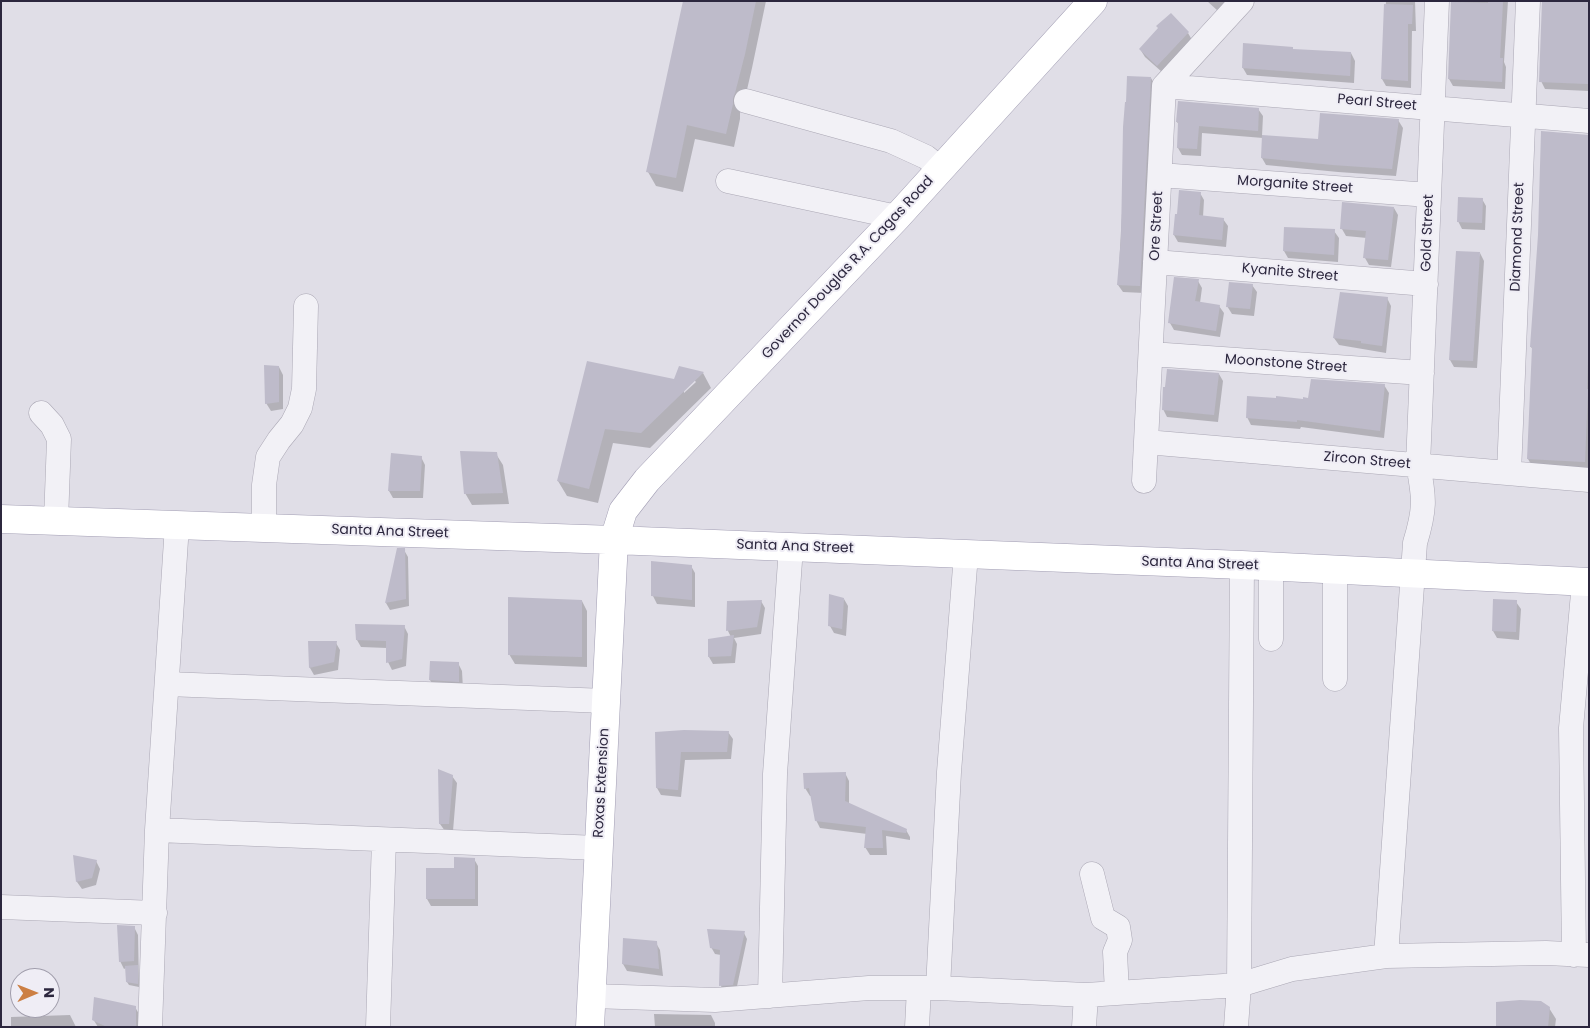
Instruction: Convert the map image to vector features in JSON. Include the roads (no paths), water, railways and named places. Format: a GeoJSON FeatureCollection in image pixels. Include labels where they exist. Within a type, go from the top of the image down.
{"type":"FeatureCollection","features":[{"type":"Feature","properties":{"kind":"main road","name":"Governor Douglas R.A. Cagas Road"},"geometry":{"type":"LineString","coordinates":[[614,540],[623,511],[647,480],[898,217],[1093,1]]}},
{"type":"Feature","properties":{"kind":"main road","name":"Santa Ana Street"},"geometry":{"type":"LineString","coordinates":[[1,519],[791,547],[1242,565],[1587,582]]}},
{"type":"Feature","properties":{"kind":"main road","name":"Roxas Extension"},"geometry":{"type":"LineString","coordinates":[[590,1027],[614,540]]}},
{"type":"Feature","properties":{"kind":"street"},"geometry":{"type":"LineString","coordinates":[[1164,86],[1242,1]]}},
{"type":"Feature","properties":{"kind":"street","name":"Gold Street"},"geometry":{"type":"LineString","coordinates":[[1386,956],[1414,574],[1415,543],[1408,519],[1409,494],[1418,466],[1437,1]]}},
{"type":"Feature","properties":{"kind":"street","name":"Diamond Street"},"geometry":{"type":"LineString","coordinates":[[1509,473],[1528,1]]}},
{"type":"Feature","properties":{"kind":"street","name":"Pearl Street"},"geometry":{"type":"LineString","coordinates":[[1164,86],[1589,121]]}},
{"type":"Feature","properties":{"kind":"street","name":"Ore Street"},"geometry":{"type":"LineString","coordinates":[[1144,481],[1164,86]]}},
{"type":"Feature","properties":{"kind":"street"},"geometry":{"type":"LineString","coordinates":[[746,101],[891,141],[926,156],[941,169]]}},
{"type":"Feature","properties":{"kind":"street","name":"Morganite Street"},"geometry":{"type":"LineString","coordinates":[[1160,175],[1429,195]]}},
{"type":"Feature","properties":{"kind":"street"},"geometry":{"type":"LineString","coordinates":[[728,181],[898,217]]}},
{"type":"Feature","properties":{"kind":"street","name":"Kyanite Street"},"geometry":{"type":"LineString","coordinates":[[1155,262],[1426,284]]}},
{"type":"Feature","properties":{"kind":"street"},"geometry":{"type":"LineString","coordinates":[[264,528],[264,485],[268,457],[292,424],[300,408],[304,389],[306,306]]}},
{"type":"Feature","properties":{"kind":"street","name":"Moonstone Street"},"geometry":{"type":"LineString","coordinates":[[1151,354],[1422,373]]}},
{"type":"Feature","properties":{"kind":"street"},"geometry":{"type":"LineString","coordinates":[[41,413],[52,425],[59,439],[56,521]]}},
{"type":"Feature","properties":{"kind":"street","name":"Zircon Street"},"geometry":{"type":"LineString","coordinates":[[1146,442],[1589,480]]}},
{"type":"Feature","properties":{"kind":"street"},"geometry":{"type":"LineString","coordinates":[[150,1027],[157,830],[176,525]]}},
{"type":"Feature","properties":{"kind":"street"},"geometry":{"type":"LineString","coordinates":[[770,996],[775,774],[791,547]]}},
{"type":"Feature","properties":{"kind":"street"},"geometry":{"type":"LineString","coordinates":[[916,1027],[929,988],[949,772],[966,554]]}},
{"type":"Feature","properties":{"kind":"street"},"geometry":{"type":"LineString","coordinates":[[1236,1027],[1239,985],[1242,565]]}},
{"type":"Feature","properties":{"kind":"street"},"geometry":{"type":"LineString","coordinates":[[1271,639],[1272,567]]}},
{"type":"Feature","properties":{"kind":"street"},"geometry":{"type":"LineString","coordinates":[[1335,570],[1335,680]]}},
{"type":"Feature","properties":{"kind":"street"},"geometry":{"type":"LineString","coordinates":[[591,996],[715,1000],[869,988],[929,988],[1086,995],[1239,985],[1292,969],[1386,956],[1546,953],[1582,955],[1580,729],[1587,582]]}},
{"type":"Feature","properties":{"kind":"street"},"geometry":{"type":"LineString","coordinates":[[167,684],[606,701]]}},
{"type":"Feature","properties":{"kind":"street"},"geometry":{"type":"LineString","coordinates":[[157,830],[598,848]]}},
{"type":"Feature","properties":{"kind":"street"},"geometry":{"type":"LineString","coordinates":[[378,1027],[384,840]]}},
{"type":"Feature","properties":{"kind":"street"},"geometry":{"type":"LineString","coordinates":[[1092,874],[1103,918],[1118,927],[1120,940],[1115,952],[1117,993]]}},
{"type":"Feature","properties":{"kind":"street"},"geometry":{"type":"LineString","coordinates":[[1,907],[155,913]]}},
{"type":"Feature","properties":{"kind":"street"},"geometry":{"type":"LineString","coordinates":[[1084,1027],[1086,995]]}}]}
